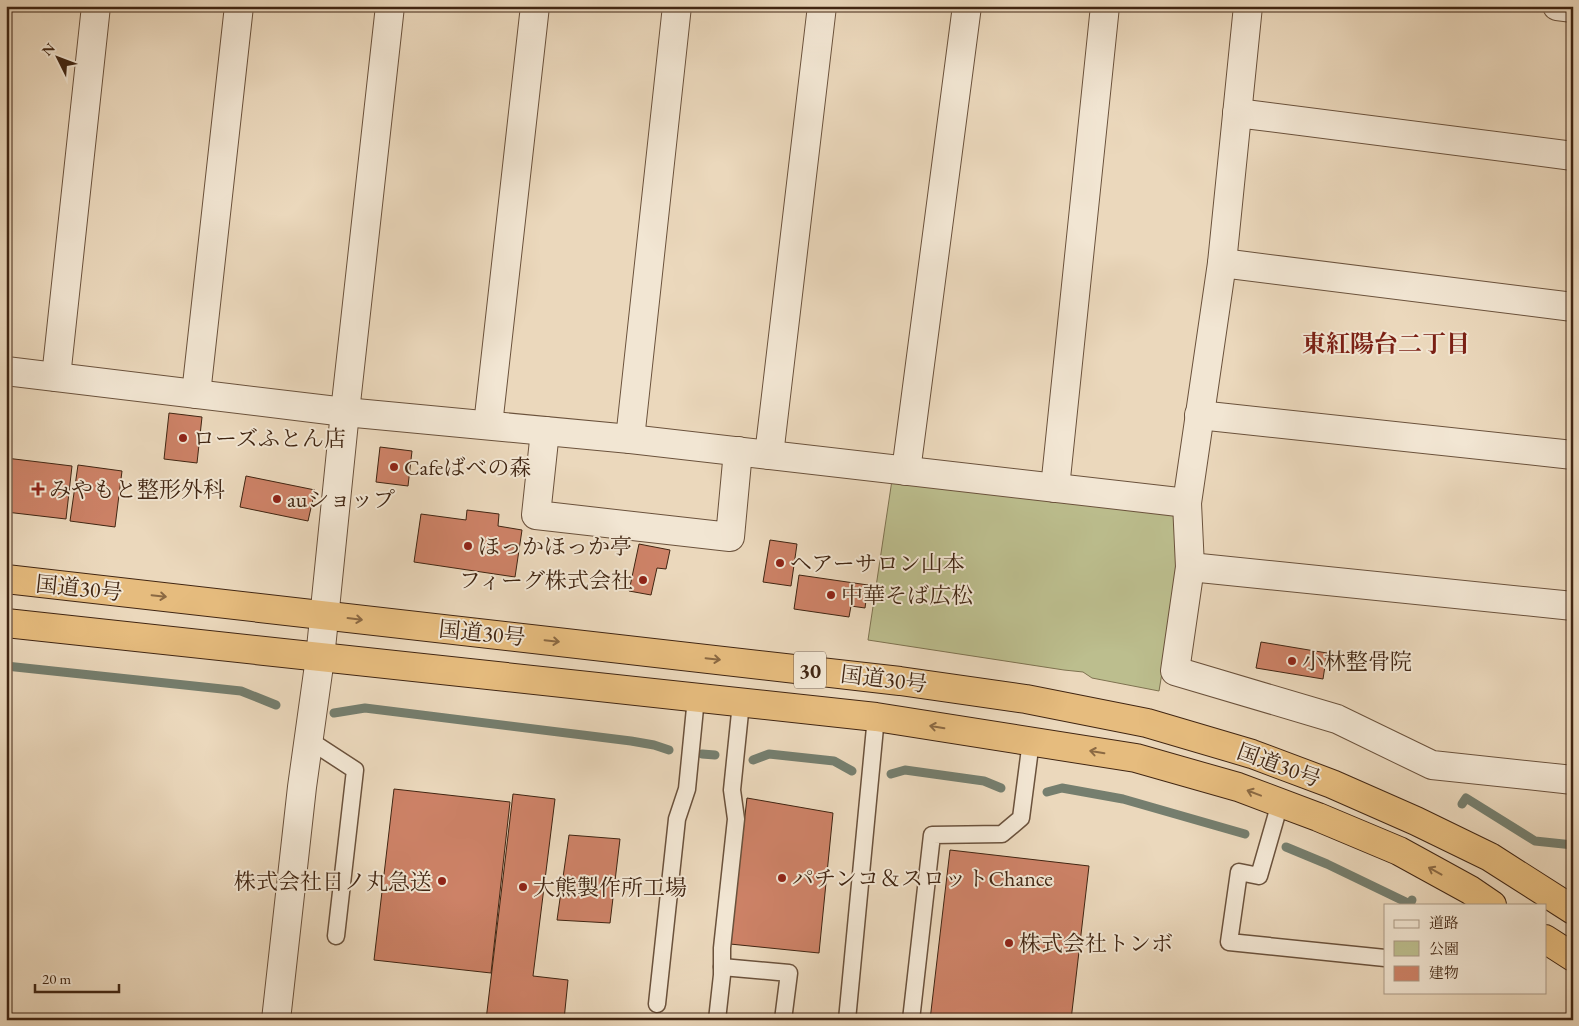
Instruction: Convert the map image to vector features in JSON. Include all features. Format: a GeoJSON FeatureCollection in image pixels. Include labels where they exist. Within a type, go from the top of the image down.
{"type":"FeatureCollection","features":[{"type":"Feature","properties":{"kind":"highway","name":"国道30号"},"geometry":{"type":"LineString","coordinates":[[6,579],[900,681],[1026,699],[1147,723],[1252,754],[1332,784],[1416,821],[1490,857],[1573,910]]}},
{"type":"Feature","properties":{"kind":"highway","name":"国道30号"},"geometry":{"type":"LineString","coordinates":[[6,623],[876,717],[1136,758],[1238,786],[1399,851],[1475,900]]}},
{"type":"Feature","properties":{"kind":"highway"},"geometry":{"type":"LineString","coordinates":[[1546,940],[1573,957]]}},
{"type":"Feature","properties":{"kind":"street"},"geometry":{"type":"LineString","coordinates":[[56,377],[96,6]]}},
{"type":"Feature","properties":{"kind":"street"},"geometry":{"type":"LineString","coordinates":[[196,394],[239,6]]}},
{"type":"Feature","properties":{"kind":"street"},"geometry":{"type":"LineString","coordinates":[[276,1020],[302,787],[320,658],[344,412],[390,6]]}},
{"type":"Feature","properties":{"kind":"street"},"geometry":{"type":"LineString","coordinates":[[488,425],[535,6]]}},
{"type":"Feature","properties":{"kind":"street"},"geometry":{"type":"LineString","coordinates":[[630,439],[677,6]]}},
{"type":"Feature","properties":{"kind":"street"},"geometry":{"type":"LineString","coordinates":[[769,455],[822,6]]}},
{"type":"Feature","properties":{"kind":"street"},"geometry":{"type":"LineString","coordinates":[[906,471],[967,6]]}},
{"type":"Feature","properties":{"kind":"street"},"geometry":{"type":"LineString","coordinates":[[1056,488],[1105,6]]}},
{"type":"Feature","properties":{"kind":"street"},"geometry":{"type":"LineString","coordinates":[[1248,6],[1222,263],[1187,503],[1190,567],[1176,671],[1337,719],[1432,765],[1573,780]]}},
{"type":"Feature","properties":{"kind":"street"},"geometry":{"type":"LineString","coordinates":[[1557,6],[1573,8]]}},
{"type":"Feature","properties":{"kind":"street"},"geometry":{"type":"LineString","coordinates":[[1237,113],[1573,156]]}},
{"type":"Feature","properties":{"kind":"street"},"geometry":{"type":"LineString","coordinates":[[1222,263],[1573,306]]}},
{"type":"Feature","properties":{"kind":"street"},"geometry":{"type":"LineString","coordinates":[[6,371],[344,412],[630,439],[1187,503]]}},
{"type":"Feature","properties":{"kind":"street"},"geometry":{"type":"LineString","coordinates":[[1200,415],[1573,455]]}},
{"type":"Feature","properties":{"kind":"street"},"geometry":{"type":"LineString","coordinates":[[545,431],[536,515],[730,537],[738,452]]}},
{"type":"Feature","properties":{"kind":"street"},"geometry":{"type":"LineString","coordinates":[[1190,567],[1573,606]]}},
{"type":"Feature","properties":{"kind":"lane"},"geometry":{"type":"LineString","coordinates":[[657,1004],[677,819],[688,789],[696,698]]}},
{"type":"Feature","properties":{"kind":"lane"},"geometry":{"type":"LineString","coordinates":[[717,1020],[722,948],[736,819],[732,790],[741,702]]}},
{"type":"Feature","properties":{"kind":"lane"},"geometry":{"type":"LineString","coordinates":[[847,1020],[876,717]]}},
{"type":"Feature","properties":{"kind":"lane"},"geometry":{"type":"LineString","coordinates":[[309,740],[355,770],[336,936]]}},
{"type":"Feature","properties":{"kind":"lane"},"geometry":{"type":"LineString","coordinates":[[911,1020],[932,835],[1002,834],[1021,818],[1031,741]]}},
{"type":"Feature","properties":{"kind":"lane"},"geometry":{"type":"LineString","coordinates":[[1280,803],[1259,876],[1239,872],[1229,942],[1384,958]]}},
{"type":"Feature","properties":{"kind":"lane"},"geometry":{"type":"LineString","coordinates":[[722,967],[789,973],[783,1020]]}},
{"type":"Feature","properties":{"kind":"green space"},"geometry":{"type":"Polygon","coordinates":[[[892,480],[1173,513],[1181,522],[1176,588],[1159,691],[1092,678],[1083,672],[868,640],[892,480]]]}},
{"type":"Feature","properties":{"kind":"building","name":"ローズふとん店"},"geometry":{"type":"Polygon","coordinates":[[[169,413],[202,417],[197,463],[164,459],[169,413]]]}},
{"type":"Feature","properties":{"kind":"building","name":"Cafeばべの森"},"geometry":{"type":"Polygon","coordinates":[[[380,447],[412,451],[408,486],[376,482],[380,447]]]}},
{"type":"Feature","properties":{"kind":"building","name":"みやもと整形外科"},"geometry":{"type":"Polygon","coordinates":[[[6,458],[72,466],[66,519],[6,512],[6,458]]]}},
{"type":"Feature","properties":{"kind":"building"},"geometry":{"type":"Polygon","coordinates":[[[78,465],[122,471],[115,527],[70,521],[78,465]]]}},
{"type":"Feature","properties":{"kind":"building","name":"auショップ"},"geometry":{"type":"Polygon","coordinates":[[[246,476],[315,490],[308,521],[240,507],[246,476]]]}},
{"type":"Feature","properties":{"kind":"building","name":"ほっかほっか亭"},"geometry":{"type":"Polygon","coordinates":[[[467,510],[499,514],[498,526],[522,530],[515,577],[414,562],[421,514],[466,520],[467,510]]]}},
{"type":"Feature","properties":{"kind":"building","name":"ヘアーサロン山本"},"geometry":{"type":"Polygon","coordinates":[[[770,540],[797,544],[791,586],[763,582],[770,540]]]}},
{"type":"Feature","properties":{"kind":"building","name":"フィーグ株式会社"},"geometry":{"type":"Polygon","coordinates":[[[639,544],[670,550],[666,569],[657,568],[651,595],[629,591],[639,544]]]}},
{"type":"Feature","properties":{"kind":"building","name":"中華そば広松"},"geometry":{"type":"Polygon","coordinates":[[[799,575],[868,585],[865,608],[851,606],[849,617],[794,609],[799,575]]]}},
{"type":"Feature","properties":{"kind":"building","name":"小林整骨院"},"geometry":{"type":"Polygon","coordinates":[[[1261,642],[1327,653],[1323,679],[1256,668],[1261,642]]]}},
{"type":"Feature","properties":{"kind":"building","name":"株式会社日ノ丸急送"},"geometry":{"type":"Polygon","coordinates":[[[394,789],[510,802],[491,973],[374,960],[394,789]]]}},
{"type":"Feature","properties":{"kind":"building","name":"大熊製作所工場"},"geometry":{"type":"Polygon","coordinates":[[[513,794],[555,799],[533,976],[568,980],[564,1020],[486,1020],[513,794]]]}},
{"type":"Feature","properties":{"kind":"building","name":"パチンコ＆スロットChance"},"geometry":{"type":"Polygon","coordinates":[[[747,798],[833,813],[819,953],[730,944],[747,798]]]}},
{"type":"Feature","properties":{"kind":"building"},"geometry":{"type":"Polygon","coordinates":[[[569,835],[620,839],[610,923],[557,920],[569,835]]]}},
{"type":"Feature","properties":{"kind":"building","name":"株式会社トンボ"},"geometry":{"type":"Polygon","coordinates":[[[950,850],[1089,866],[1071,1020],[930,1020],[950,850]]]}},
{"type":"Feature","properties":{"kind":"waterway"},"geometry":{"type":"LineString","coordinates":[[6,666],[241,691],[276,705]]}},
{"type":"Feature","properties":{"kind":"waterway"},"geometry":{"type":"LineString","coordinates":[[334,713],[365,708],[631,741],[669,750]]}},
{"type":"Feature","properties":{"kind":"waterway"},"geometry":{"type":"LineString","coordinates":[[702,754],[715,755]]}},
{"type":"Feature","properties":{"kind":"waterway"},"geometry":{"type":"LineString","coordinates":[[753,760],[769,754],[834,761],[852,771]]}},
{"type":"Feature","properties":{"kind":"waterway"},"geometry":{"type":"LineString","coordinates":[[891,774],[905,770],[984,781],[1001,788]]}},
{"type":"Feature","properties":{"kind":"waterway"},"geometry":{"type":"LineString","coordinates":[[1047,792],[1062,788],[1123,799],[1245,834]]}},
{"type":"Feature","properties":{"kind":"waterway"},"geometry":{"type":"LineString","coordinates":[[1462,804],[1466,798],[1535,841],[1573,845]]}},
{"type":"Feature","properties":{"kind":"waterway"},"geometry":{"type":"LineString","coordinates":[[1286,847],[1327,864],[1410,904],[1412,900]]}},
{"type":"Feature","properties":{"kind":"place","name":"ローズふとん店"},"geometry":{"type":"Point","coordinates":[183,438]}},
{"type":"Feature","properties":{"kind":"place","name":"Cafeばべの森"},"geometry":{"type":"Point","coordinates":[394,467]}},
{"type":"Feature","properties":{"kind":"place","name":"みやもと整形外科"},"geometry":{"type":"Point","coordinates":[38,489]}},
{"type":"Feature","properties":{"kind":"place","name":"auショップ"},"geometry":{"type":"Point","coordinates":[277,499]}},
{"type":"Feature","properties":{"kind":"place","name":"ほっかほっか亭"},"geometry":{"type":"Point","coordinates":[468,546]}},
{"type":"Feature","properties":{"kind":"place","name":"ヘアーサロン山本"},"geometry":{"type":"Point","coordinates":[780,563]}},
{"type":"Feature","properties":{"kind":"place","name":"フィーグ株式会社"},"geometry":{"type":"Point","coordinates":[643,580]}},
{"type":"Feature","properties":{"kind":"place","name":"中華そば広松"},"geometry":{"type":"Point","coordinates":[831,595]}},
{"type":"Feature","properties":{"kind":"place","name":"小林整骨院"},"geometry":{"type":"Point","coordinates":[1292,661]}},
{"type":"Feature","properties":{"kind":"place","name":"パチンコ＆スロットChance"},"geometry":{"type":"Point","coordinates":[782,878]}},
{"type":"Feature","properties":{"kind":"place","name":"株式会社日ノ丸急送"},"geometry":{"type":"Point","coordinates":[442,881]}},
{"type":"Feature","properties":{"kind":"place","name":"大熊製作所工場"},"geometry":{"type":"Point","coordinates":[523,887]}},
{"type":"Feature","properties":{"kind":"place","name":"株式会社トンボ"},"geometry":{"type":"Point","coordinates":[1009,943]}},
{"type":"Feature","properties":{"kind":"district","name":"東紅陽台二丁目"},"geometry":{"type":"Point","coordinates":[1386,343]}}]}
